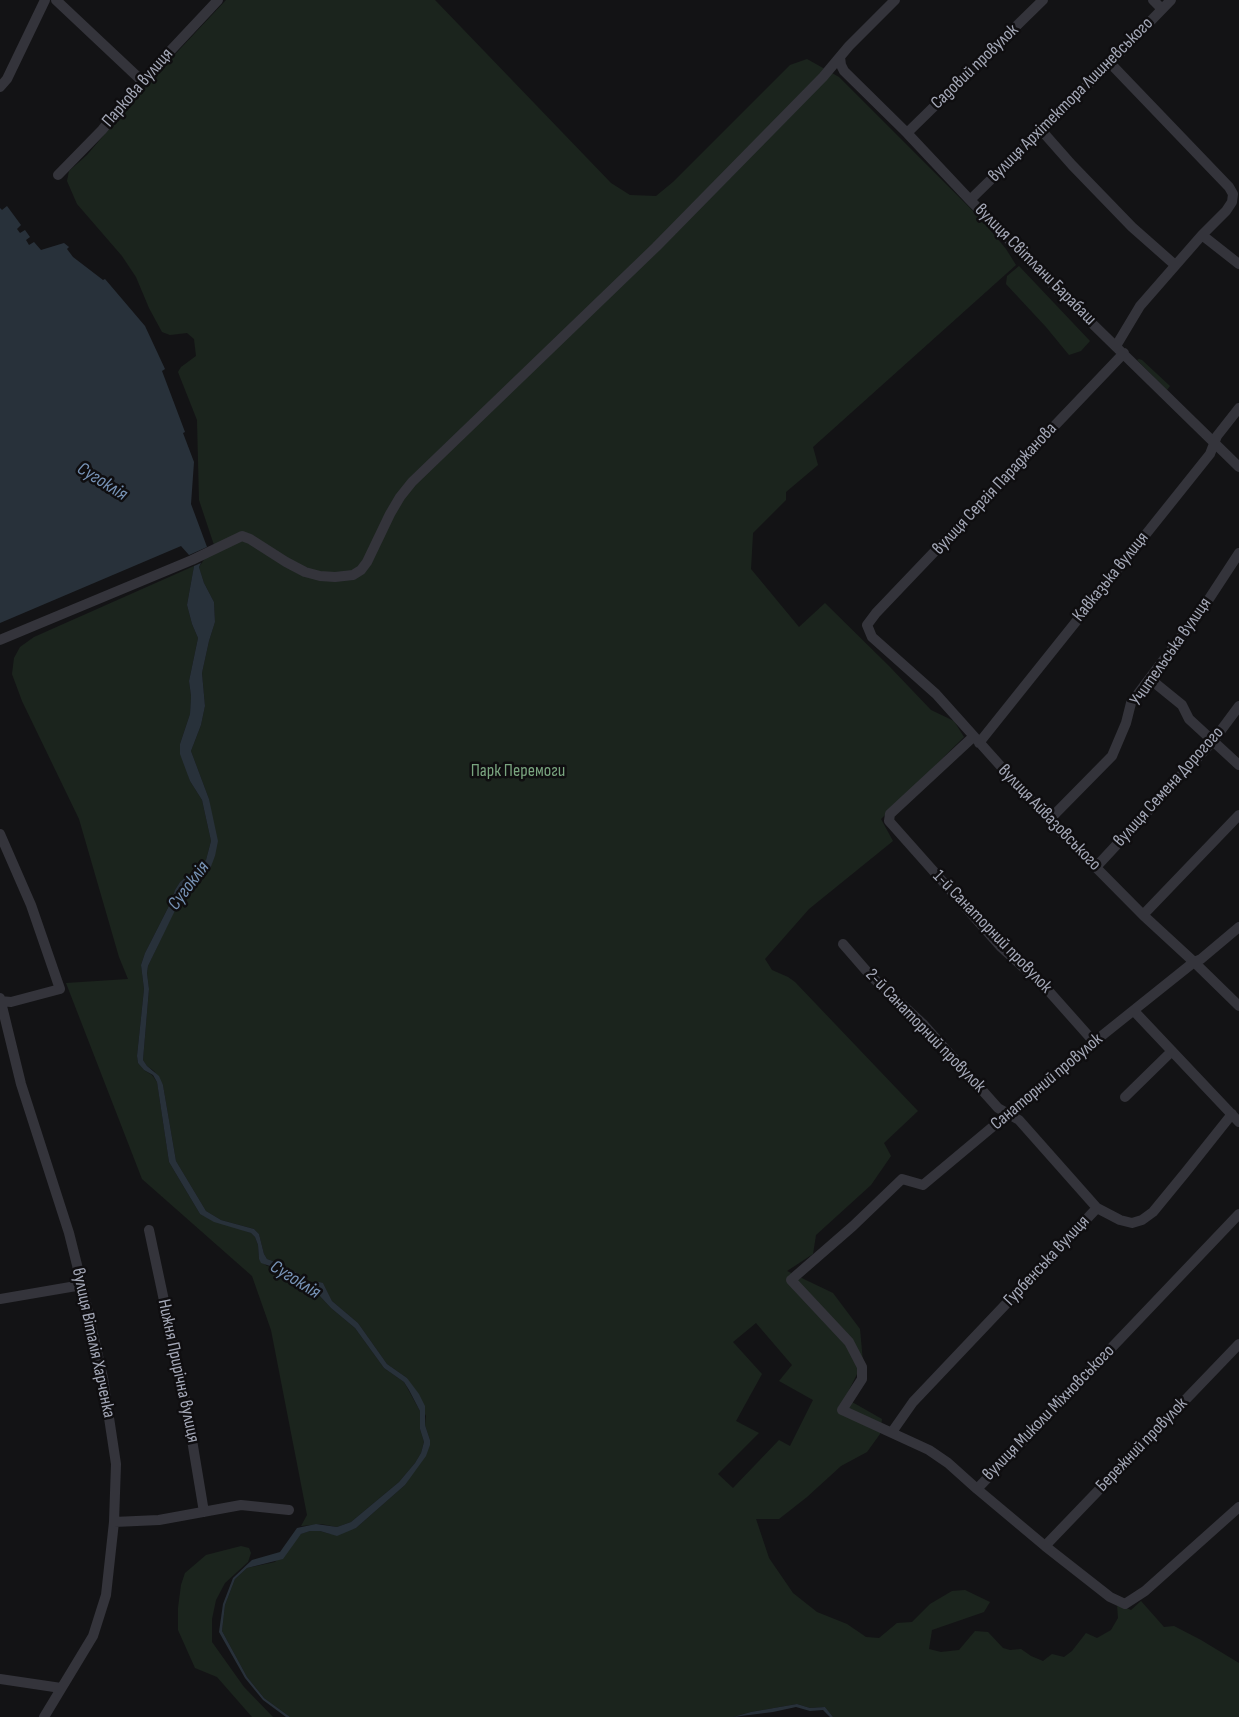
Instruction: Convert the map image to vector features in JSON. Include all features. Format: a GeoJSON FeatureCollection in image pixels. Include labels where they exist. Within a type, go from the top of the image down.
{"type":"FeatureCollection","features":[{"type":"Feature","properties":{"kind":"street"},"geometry":{"type":"LineString","coordinates":[[0,87],[7,79],[45,0]]}},
{"type":"Feature","properties":{"kind":"street"},"geometry":{"type":"LineString","coordinates":[[56,0],[142,81]]}},
{"type":"Feature","properties":{"kind":"street","name":"Паркова вулиця"},"geometry":{"type":"LineString","coordinates":[[58,175],[102,130],[142,81],[218,0]]}},
{"type":"Feature","properties":{"kind":"street"},"geometry":{"type":"LineString","coordinates":[[0,640],[192,560],[242,536],[286,562],[320,576],[353,575],[361,570],[367,562],[390,514],[412,482],[442,451],[489,410],[643,260],[823,77],[895,0]]}},
{"type":"Feature","properties":{"kind":"street","name":"Садовий провулок"},"geometry":{"type":"LineString","coordinates":[[907,133],[1042,0]]}},
{"type":"Feature","properties":{"kind":"street"},"geometry":{"type":"LineString","coordinates":[[1153,0],[1162,9]]}},
{"type":"Feature","properties":{"kind":"street","name":"вулиця Архітектора Лишневського"},"geometry":{"type":"LineString","coordinates":[[970,200],[1042,131],[1172,0]]}},
{"type":"Feature","properties":{"kind":"street","name":"вулиця Світлани Барабаш"},"geometry":{"type":"LineString","coordinates":[[840,57],[840,64],[844,71],[907,133],[970,200],[1239,467]]}},
{"type":"Feature","properties":{"kind":"street"},"geometry":{"type":"LineString","coordinates":[[1110,63],[1229,186],[1233,194],[1232,202],[1226,211],[1175,264],[1140,306],[1116,346]]}},
{"type":"Feature","properties":{"kind":"street"},"geometry":{"type":"LineString","coordinates":[[1042,131],[1072,166],[1132,228],[1175,264]]}},
{"type":"Feature","properties":{"kind":"street"},"geometry":{"type":"LineString","coordinates":[[1202,235],[1239,264]]}},
{"type":"Feature","properties":{"kind":"street","name":"вулиця Сергія Параджанова"},"geometry":{"type":"LineString","coordinates":[[867,625],[876,613],[1124,353]]}},
{"type":"Feature","properties":{"kind":"street","name":"Кавказька вулиця"},"geometry":{"type":"LineString","coordinates":[[889,822],[890,814],[976,740],[1210,454],[1217,436],[1239,408]]}},
{"type":"Feature","properties":{"kind":"street","name":"Учительська вулиця"},"geometry":{"type":"LineString","coordinates":[[1049,820],[1112,756],[1126,723],[1131,703],[1204,605],[1239,553]]}},
{"type":"Feature","properties":{"kind":"street","name":"вулиця Айвазовського"},"geometry":{"type":"LineString","coordinates":[[867,625],[872,637],[936,694],[1049,820],[1143,915],[1239,1006]]}},
{"type":"Feature","properties":{"kind":"street"},"geometry":{"type":"LineString","coordinates":[[1150,679],[1182,705],[1189,719],[1239,765]]}},
{"type":"Feature","properties":{"kind":"street","name":"вулиця Семена Дорогого"},"geometry":{"type":"LineString","coordinates":[[1096,867],[1213,741],[1239,706]]}},
{"type":"Feature","properties":{"kind":"street"},"geometry":{"type":"LineString","coordinates":[[1143,915],[1239,816]]}},
{"type":"Feature","properties":{"kind":"street","name":"1-й Санаторний провулок"},"geometry":{"type":"LineString","coordinates":[[889,822],[1000,946],[1046,988],[1094,1042]]}},
{"type":"Feature","properties":{"kind":"street"},"geometry":{"type":"LineString","coordinates":[[0,834],[31,905],[60,989],[11,1002],[0,1000]]}},
{"type":"Feature","properties":{"kind":"street","name":"Санаторний провулок"},"geometry":{"type":"LineString","coordinates":[[892,1432],[842,1410],[862,1380],[862,1367],[849,1342],[791,1280],[853,1226],[902,1179],[922,1185],[1010,1114],[1094,1042],[1239,927]]}},
{"type":"Feature","properties":{"kind":"street","name":"2-й Санаторний провулок"},"geometry":{"type":"LineString","coordinates":[[843,944],[870,975],[924,1025],[998,1108],[1019,1120],[1096,1208]]}},
{"type":"Feature","properties":{"kind":"street","name":"вулиця Віталія Харченка"},"geometry":{"type":"LineString","coordinates":[[0,1000],[21,1084],[69,1234],[82,1284],[103,1378],[116,1464],[114,1522],[106,1595],[93,1636],[44,1717]]}},
{"type":"Feature","properties":{"kind":"street"},"geometry":{"type":"LineString","coordinates":[[1134,1011],[1235,1118]]}},
{"type":"Feature","properties":{"kind":"street"},"geometry":{"type":"LineString","coordinates":[[1125,1097],[1172,1051]]}},
{"type":"Feature","properties":{"kind":"street","name":"Гурбенська вулиця"},"geometry":{"type":"LineString","coordinates":[[892,1432],[913,1402],[1096,1208],[1120,1220],[1132,1223],[1142,1220],[1153,1212],[1235,1118]]}},
{"type":"Feature","properties":{"kind":"street","name":"вулиця Миколи Міхновського"},"geometry":{"type":"LineString","coordinates":[[1239,1214],[1235,1226],[977,1489],[1110,1597],[1125,1604],[1145,1591],[1239,1507]]}},
{"type":"Feature","properties":{"kind":"street","name":"Нижня Прирічна вулиця"},"geometry":{"type":"LineString","coordinates":[[149,1230],[186,1404],[204,1512]]}},
{"type":"Feature","properties":{"kind":"street"},"geometry":{"type":"LineString","coordinates":[[0,1299],[82,1284]]}},
{"type":"Feature","properties":{"kind":"street","name":"Бережний провулок"},"geometry":{"type":"LineString","coordinates":[[1045,1546],[1239,1344]]}},
{"type":"Feature","properties":{"kind":"street"},"geometry":{"type":"LineString","coordinates":[[892,1432],[930,1450],[977,1489]]}},
{"type":"Feature","properties":{"kind":"street"},"geometry":{"type":"LineString","coordinates":[[114,1522],[159,1520],[241,1506],[289,1510]]}},
{"type":"Feature","properties":{"kind":"street"},"geometry":{"type":"LineString","coordinates":[[0,1679],[61,1688]]}},
{"type":"Feature","properties":{"kind":"green space","name":"Парк Перемоги"},"geometry":{"type":"Polygon","coordinates":[[[226,0],[435,0],[611,183],[630,195],[656,196],[673,182],[790,65],[807,59],[839,77],[981,219],[1006,249],[1016,265],[813,447],[818,465],[786,492],[786,500],[753,533],[751,569],[799,627],[825,603],[931,710],[954,721],[964,737],[881,819],[893,841],[809,909],[765,959],[772,970],[795,982],[918,1111],[884,1143],[891,1156],[871,1185],[816,1235],[813,1254],[787,1271],[833,1293],[860,1329],[863,1362],[845,1398],[882,1419],[880,1434],[867,1452],[841,1466],[779,1519],[756,1519],[769,1558],[793,1593],[817,1612],[847,1624],[866,1637],[879,1638],[897,1623],[912,1622],[930,1604],[952,1591],[965,1590],[990,1602],[984,1612],[932,1630],[929,1649],[941,1652],[959,1650],[975,1631],[988,1632],[1003,1648],[1010,1650],[1021,1649],[1043,1661],[1052,1654],[1064,1657],[1072,1651],[1086,1633],[1097,1638],[1111,1630],[1118,1618],[1117,1604],[1131,1610],[1141,1601],[1164,1627],[1174,1626],[1239,1663],[1239,1717],[833,1717],[825,1707],[810,1708],[797,1704],[733,1717],[290,1717],[264,1698],[247,1677],[222,1631],[225,1605],[235,1579],[247,1568],[275,1562],[301,1534],[310,1531],[320,1531],[330,1534],[356,1528],[405,1485],[430,1440],[425,1425],[426,1416],[407,1378],[387,1364],[358,1323],[332,1301],[323,1283],[307,1282],[302,1276],[281,1264],[267,1259],[259,1234],[254,1229],[221,1220],[206,1211],[176,1161],[163,1085],[154,1071],[143,1060],[149,989],[148,966],[178,902],[191,885],[202,879],[215,856],[209,799],[191,751],[201,725],[205,706],[202,673],[215,622],[214,602],[204,583],[199,567],[214,545],[199,500],[197,420],[178,372],[181,367],[196,356],[194,339],[187,333],[170,335],[162,332],[136,277],[122,256],[77,204],[67,181],[69,171],[87,155],[149,82],[226,0]],[[756,1323],[733,1342],[762,1374],[736,1421],[759,1433],[718,1474],[733,1488],[779,1440],[790,1446],[813,1400],[779,1381],[792,1365],[756,1323]]]}},
{"type":"Feature","properties":{"kind":"green space"},"geometry":{"type":"Polygon","coordinates":[[[1019,266],[1090,341],[1081,351],[1069,355],[1006,284],[1007,276],[1019,266]]]}},
{"type":"Feature","properties":{"kind":"green space"},"geometry":{"type":"Polygon","coordinates":[[[1139,359],[1170,386],[1167,390],[1137,360],[1139,359]]]}},
{"type":"Feature","properties":{"kind":"green space"},"geometry":{"type":"Polygon","coordinates":[[[194,566],[187,605],[198,638],[189,681],[191,696],[190,714],[180,744],[190,781],[202,800],[211,841],[206,860],[180,882],[175,890],[141,965],[144,989],[137,1056],[138,1063],[157,1082],[169,1162],[200,1214],[251,1233],[258,1245],[259,1259],[267,1266],[273,1267],[285,1274],[294,1287],[311,1294],[318,1294],[331,1308],[355,1328],[384,1368],[404,1382],[420,1411],[420,1429],[424,1442],[421,1453],[415,1463],[399,1482],[351,1522],[337,1527],[321,1524],[301,1526],[307,1515],[271,1330],[252,1276],[142,1179],[66,983],[128,979],[119,957],[79,819],[22,701],[12,674],[14,658],[20,647],[34,637],[194,566]]]}},
{"type":"Feature","properties":{"kind":"green space"},"geometry":{"type":"Polygon","coordinates":[[[241,1546],[249,1548],[251,1553],[248,1562],[225,1583],[216,1600],[212,1619],[212,1642],[244,1687],[273,1717],[252,1717],[217,1677],[195,1668],[178,1630],[178,1608],[181,1585],[185,1573],[206,1555],[241,1546]]]}},
{"type":"Feature","properties":{"kind":"water","name":"Сугоклія"},"geometry":{"type":"Polygon","coordinates":[[[7,206],[21,225],[17,229],[20,233],[25,230],[30,237],[26,240],[29,245],[34,242],[41,250],[64,243],[69,247],[67,249],[73,257],[103,280],[105,279],[145,326],[165,369],[162,371],[194,462],[191,504],[207,547],[189,555],[181,546],[0,623],[0,208],[2,210],[7,206]]]}},
{"type":"Feature","properties":{"kind":"water","name":"Сугоклія"},"geometry":{"type":"Polygon","coordinates":[[[201,563],[199,567],[204,583],[214,602],[215,622],[202,673],[205,706],[201,725],[191,751],[209,799],[218,841],[210,869],[202,879],[191,885],[184,892],[148,966],[149,989],[143,1060],[159,1076],[163,1085],[176,1161],[206,1211],[221,1220],[254,1229],[259,1234],[267,1259],[281,1264],[302,1276],[307,1282],[313,1284],[323,1283],[332,1301],[358,1323],[387,1364],[407,1378],[419,1394],[425,1406],[425,1425],[430,1440],[426,1456],[405,1485],[356,1528],[337,1536],[320,1531],[310,1531],[301,1534],[283,1559],[247,1568],[235,1579],[225,1605],[222,1631],[247,1677],[264,1698],[290,1717],[286,1717],[263,1700],[245,1678],[219,1632],[223,1604],[233,1578],[252,1560],[280,1552],[297,1528],[316,1524],[337,1527],[351,1522],[399,1482],[415,1463],[421,1453],[424,1442],[420,1429],[420,1411],[409,1390],[404,1382],[384,1368],[355,1328],[331,1308],[318,1294],[301,1292],[294,1287],[285,1274],[261,1263],[258,1245],[251,1233],[214,1222],[200,1214],[169,1162],[157,1082],[153,1075],[144,1070],[138,1063],[137,1056],[144,989],[141,965],[175,890],[180,882],[206,860],[211,841],[202,800],[190,781],[180,754],[180,744],[190,714],[191,696],[189,681],[198,638],[187,605],[194,566],[201,563]]]}},
{"type":"Feature","properties":{"kind":"water"},"geometry":{"type":"Polygon","coordinates":[[[797,1704],[810,1708],[825,1707],[833,1717],[830,1717],[823,1710],[810,1711],[796,1707],[733,1717],[751,1712],[797,1704]]]}}]}
